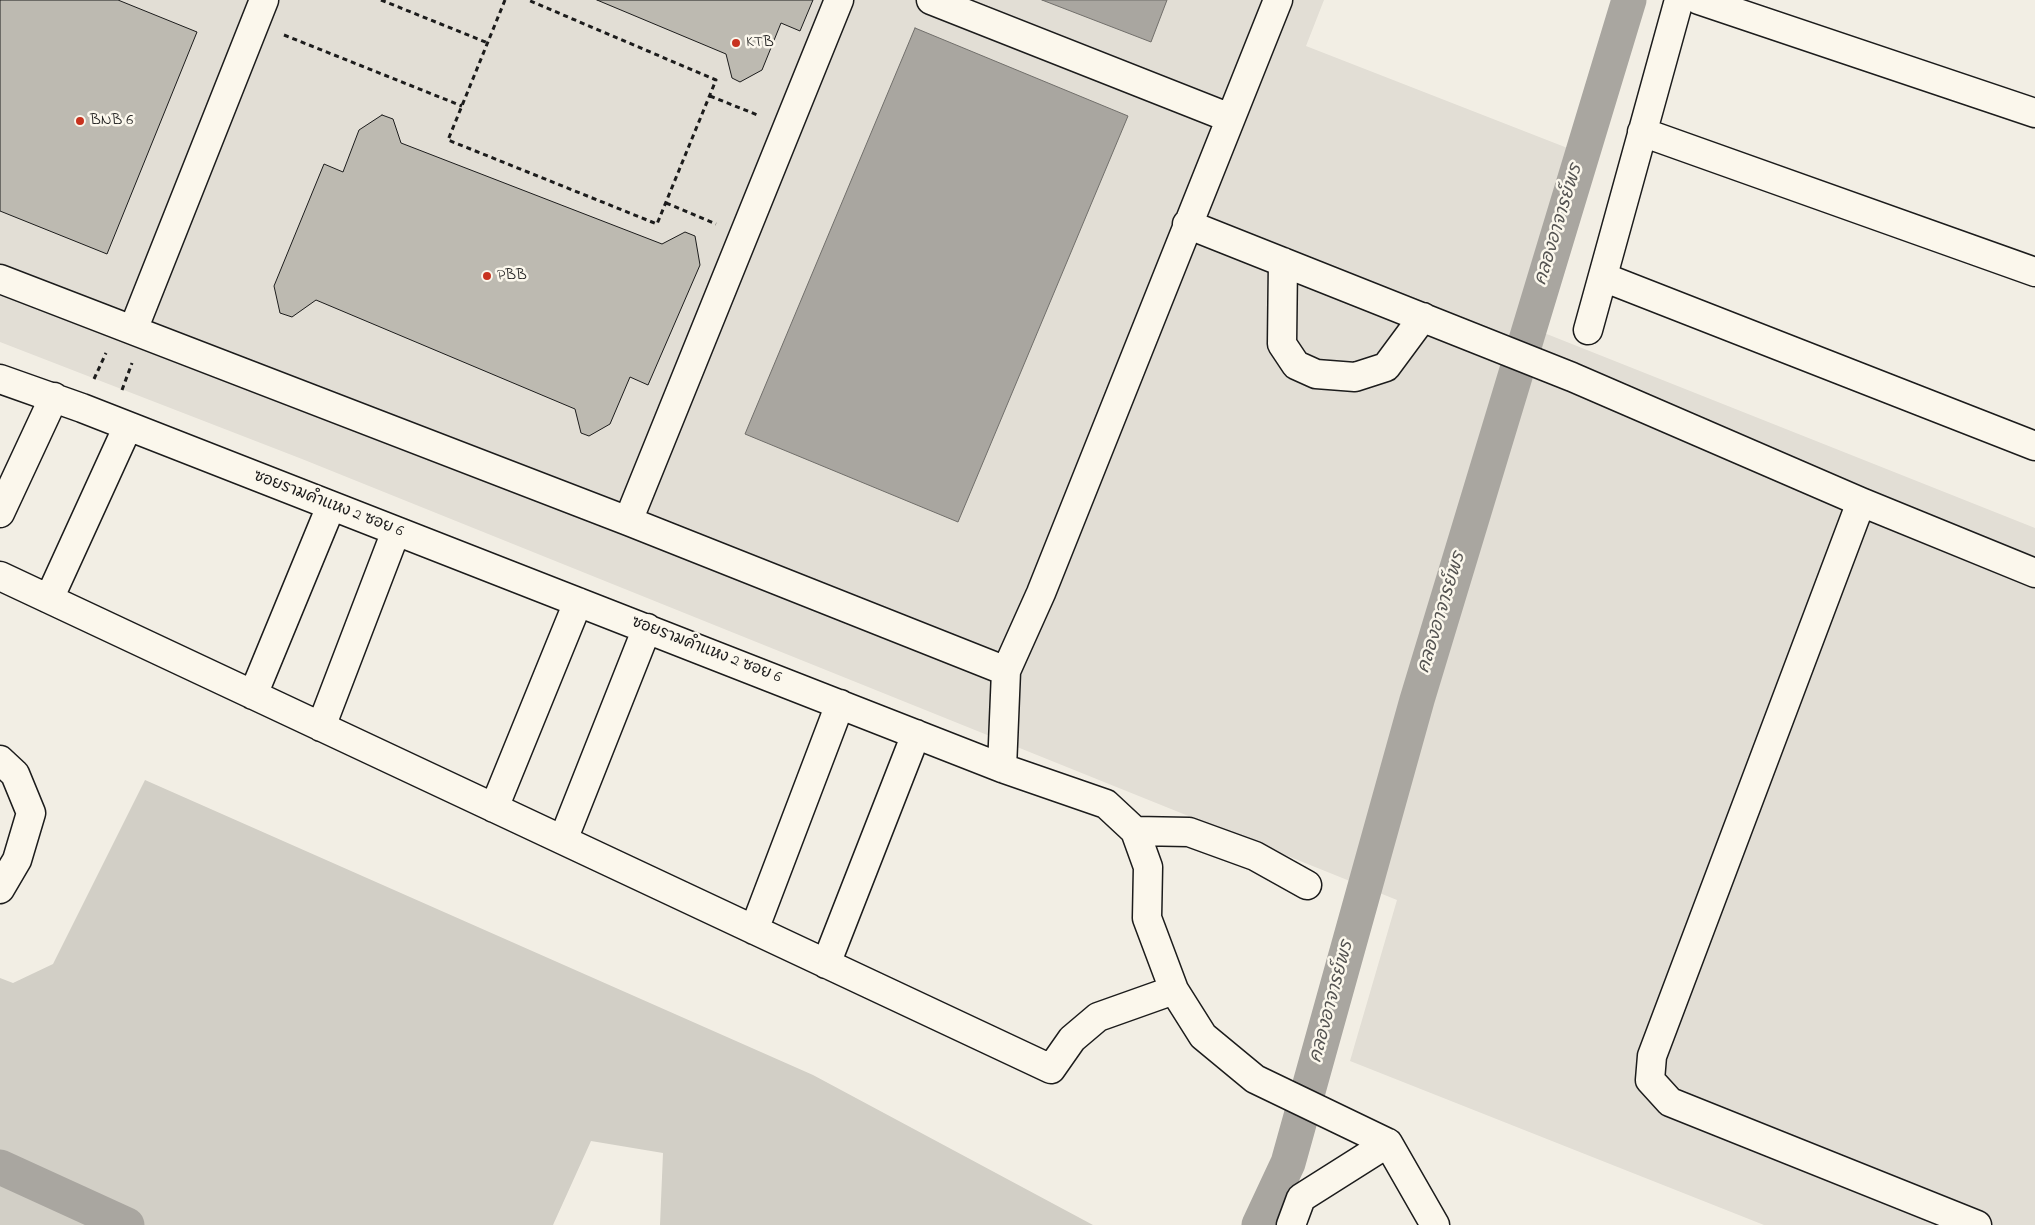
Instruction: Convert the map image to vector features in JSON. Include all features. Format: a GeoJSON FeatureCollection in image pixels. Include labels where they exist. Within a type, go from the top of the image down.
{"type":"FeatureCollection","features":[{"type":"Feature","properties":{"kind":"street"},"geometry":{"type":"LineString","coordinates":[[628,521],[840,0]]}},
{"type":"Feature","properties":{"kind":"street"},"geometry":{"type":"LineString","coordinates":[[931,0],[1230,118]]}},
{"type":"Feature","properties":{"kind":"street"},"geometry":{"type":"LineString","coordinates":[[1002,768],[1006,671],[1041,593],[1278,0]]}},
{"type":"Feature","properties":{"kind":"street"},"geometry":{"type":"LineString","coordinates":[[1588,330],[1679,0]]}},
{"type":"Feature","properties":{"kind":"street"},"geometry":{"type":"LineString","coordinates":[[1699,0],[2035,113]]}},
{"type":"Feature","properties":{"kind":"street"},"geometry":{"type":"LineString","coordinates":[[131,330],[260,12]]}},
{"type":"Feature","properties":{"kind":"street"},"geometry":{"type":"LineString","coordinates":[[1642,132],[2035,272]]}},
{"type":"Feature","properties":{"kind":"street"},"geometry":{"type":"LineString","coordinates":[[1187,224],[1572,377],[1861,502],[2035,573]]}},
{"type":"Feature","properties":{"kind":"street"},"geometry":{"type":"LineString","coordinates":[[1283,262],[1282,344],[1296,366],[1316,374],[1355,377],[1386,367],[1423,317]]}},
{"type":"Feature","properties":{"kind":"street"},"geometry":{"type":"LineString","coordinates":[[1603,277],[2035,446]]}},
{"type":"Feature","properties":{"kind":"street"},"geometry":{"type":"LineString","coordinates":[[0,279],[628,521],[1006,671]]}},
{"type":"Feature","properties":{"kind":"street","name":"ซอยรามคำแหง 2 ซอย 6"},"geometry":{"type":"LineString","coordinates":[[0,379],[54,397],[1002,768],[1106,804],[1135,831],[1148,867],[1147,918],[1174,990],[1203,1036],[1254,1079],[1388,1143]]}},
{"type":"Feature","properties":{"kind":"street"},"geometry":{"type":"LineString","coordinates":[[0,513],[54,397]]}},
{"type":"Feature","properties":{"kind":"street"},"geometry":{"type":"LineString","coordinates":[[49,599],[119,423]]}},
{"type":"Feature","properties":{"kind":"street"},"geometry":{"type":"LineString","coordinates":[[1861,502],[1652,1056],[1650,1080],[1670,1102],[1977,1225]]}},
{"type":"Feature","properties":{"kind":"street"},"geometry":{"type":"LineString","coordinates":[[253,695],[331,506]]}},
{"type":"Feature","properties":{"kind":"street"},"geometry":{"type":"LineString","coordinates":[[321,727],[396,531]]}},
{"type":"Feature","properties":{"kind":"street"},"geometry":{"type":"LineString","coordinates":[[0,576],[1051,1069],[1072,1039],[1098,1017],[1174,990]]}},
{"type":"Feature","properties":{"kind":"street"},"geometry":{"type":"LineString","coordinates":[[494,808],[578,602]]}},
{"type":"Feature","properties":{"kind":"street"},"geometry":{"type":"LineString","coordinates":[[563,840],[647,628]]}},
{"type":"Feature","properties":{"kind":"street"},"geometry":{"type":"LineString","coordinates":[[754,930],[840,704]]}},
{"type":"Feature","properties":{"kind":"street"},"geometry":{"type":"LineString","coordinates":[[826,964],[916,734]]}},
{"type":"Feature","properties":{"kind":"street"},"geometry":{"type":"LineString","coordinates":[[0,760],[15,774],[31,813],[18,860],[0,889]]}},
{"type":"Feature","properties":{"kind":"street"},"geometry":{"type":"LineString","coordinates":[[1135,831],[1189,832],[1255,856],[1307,885]]}},
{"type":"Feature","properties":{"kind":"street"},"geometry":{"type":"LineString","coordinates":[[1292,1225],[1301,1198],[1388,1143],[1435,1225]]}},
{"type":"Feature","properties":{"kind":"path"},"geometry":{"type":"LineString","coordinates":[[381,0],[488,43]]}},
{"type":"Feature","properties":{"kind":"path"},"geometry":{"type":"LineString","coordinates":[[505,0],[448,140],[657,224],[716,80],[528,0]]}},
{"type":"Feature","properties":{"kind":"path"},"geometry":{"type":"LineString","coordinates":[[260,12],[462,106]]}},
{"type":"Feature","properties":{"kind":"path"},"geometry":{"type":"LineString","coordinates":[[710,96],[788,127]]}},
{"type":"Feature","properties":{"kind":"path"},"geometry":{"type":"LineString","coordinates":[[666,203],[744,236]]}},
{"type":"Feature","properties":{"kind":"path"},"geometry":{"type":"LineString","coordinates":[[82,408],[131,330]]}},
{"type":"Feature","properties":{"kind":"path"},"geometry":{"type":"LineString","coordinates":[[119,423],[131,330]]}},
{"type":"Feature","properties":{"kind":"shaded area"},"geometry":{"type":"Polygon","coordinates":[[[0,0],[1324,0],[1306,46],[1570,149],[1514,321],[2035,528],[2035,1225],[1764,1225],[1350,1061],[1397,900],[302,459],[0,342],[0,0]]]}},
{"type":"Feature","properties":{"kind":"shaded area"},"geometry":{"type":"Polygon","coordinates":[[[1042,0],[1167,0],[1151,42],[1042,0]]]}},
{"type":"Feature","properties":{"kind":"shaded area"},"geometry":{"type":"Polygon","coordinates":[[[915,28],[1128,116],[958,522],[745,434],[915,28]]]}},
{"type":"Feature","properties":{"kind":"shaded area"},"geometry":{"type":"Polygon","coordinates":[[[145,780],[813,1075],[1093,1225],[660,1225],[663,1153],[591,1141],[553,1225],[0,1225],[0,978],[13,983],[53,964],[145,780]]]}},
{"type":"Feature","properties":{"kind":"building","name":"BNB 6"},"geometry":{"type":"Polygon","coordinates":[[[0,0],[118,0],[197,32],[107,254],[0,211],[0,0]]]}},
{"type":"Feature","properties":{"kind":"building","name":"KTB"},"geometry":{"type":"Polygon","coordinates":[[[597,0],[813,0],[800,31],[781,23],[762,70],[740,82],[732,78],[726,54],[597,0]]]}},
{"type":"Feature","properties":{"kind":"building","name":"PBB"},"geometry":{"type":"Polygon","coordinates":[[[382,115],[393,119],[401,143],[662,244],[685,232],[695,236],[700,265],[648,385],[630,377],[610,424],[589,436],[581,433],[575,409],[316,300],[292,317],[280,313],[274,286],[324,164],[343,172],[359,130],[382,115]]]}},
{"type":"Feature","properties":{"kind":"waterway","name":"คลองอาจารย์พร"},"geometry":{"type":"LineString","coordinates":[[1259,1225],[1288,1163],[1417,700],[1629,0]]}},
{"type":"Feature","properties":{"kind":"waterway"},"geometry":{"type":"LineString","coordinates":[[0,1167],[127,1225]]}},
{"type":"Feature","properties":{"kind":"place","name":"KTB"},"geometry":{"type":"Point","coordinates":[736,43]}},
{"type":"Feature","properties":{"kind":"place","name":"BNB 6"},"geometry":{"type":"Point","coordinates":[80,121]}},
{"type":"Feature","properties":{"kind":"place","name":"PBB"},"geometry":{"type":"Point","coordinates":[487,276]}}]}
